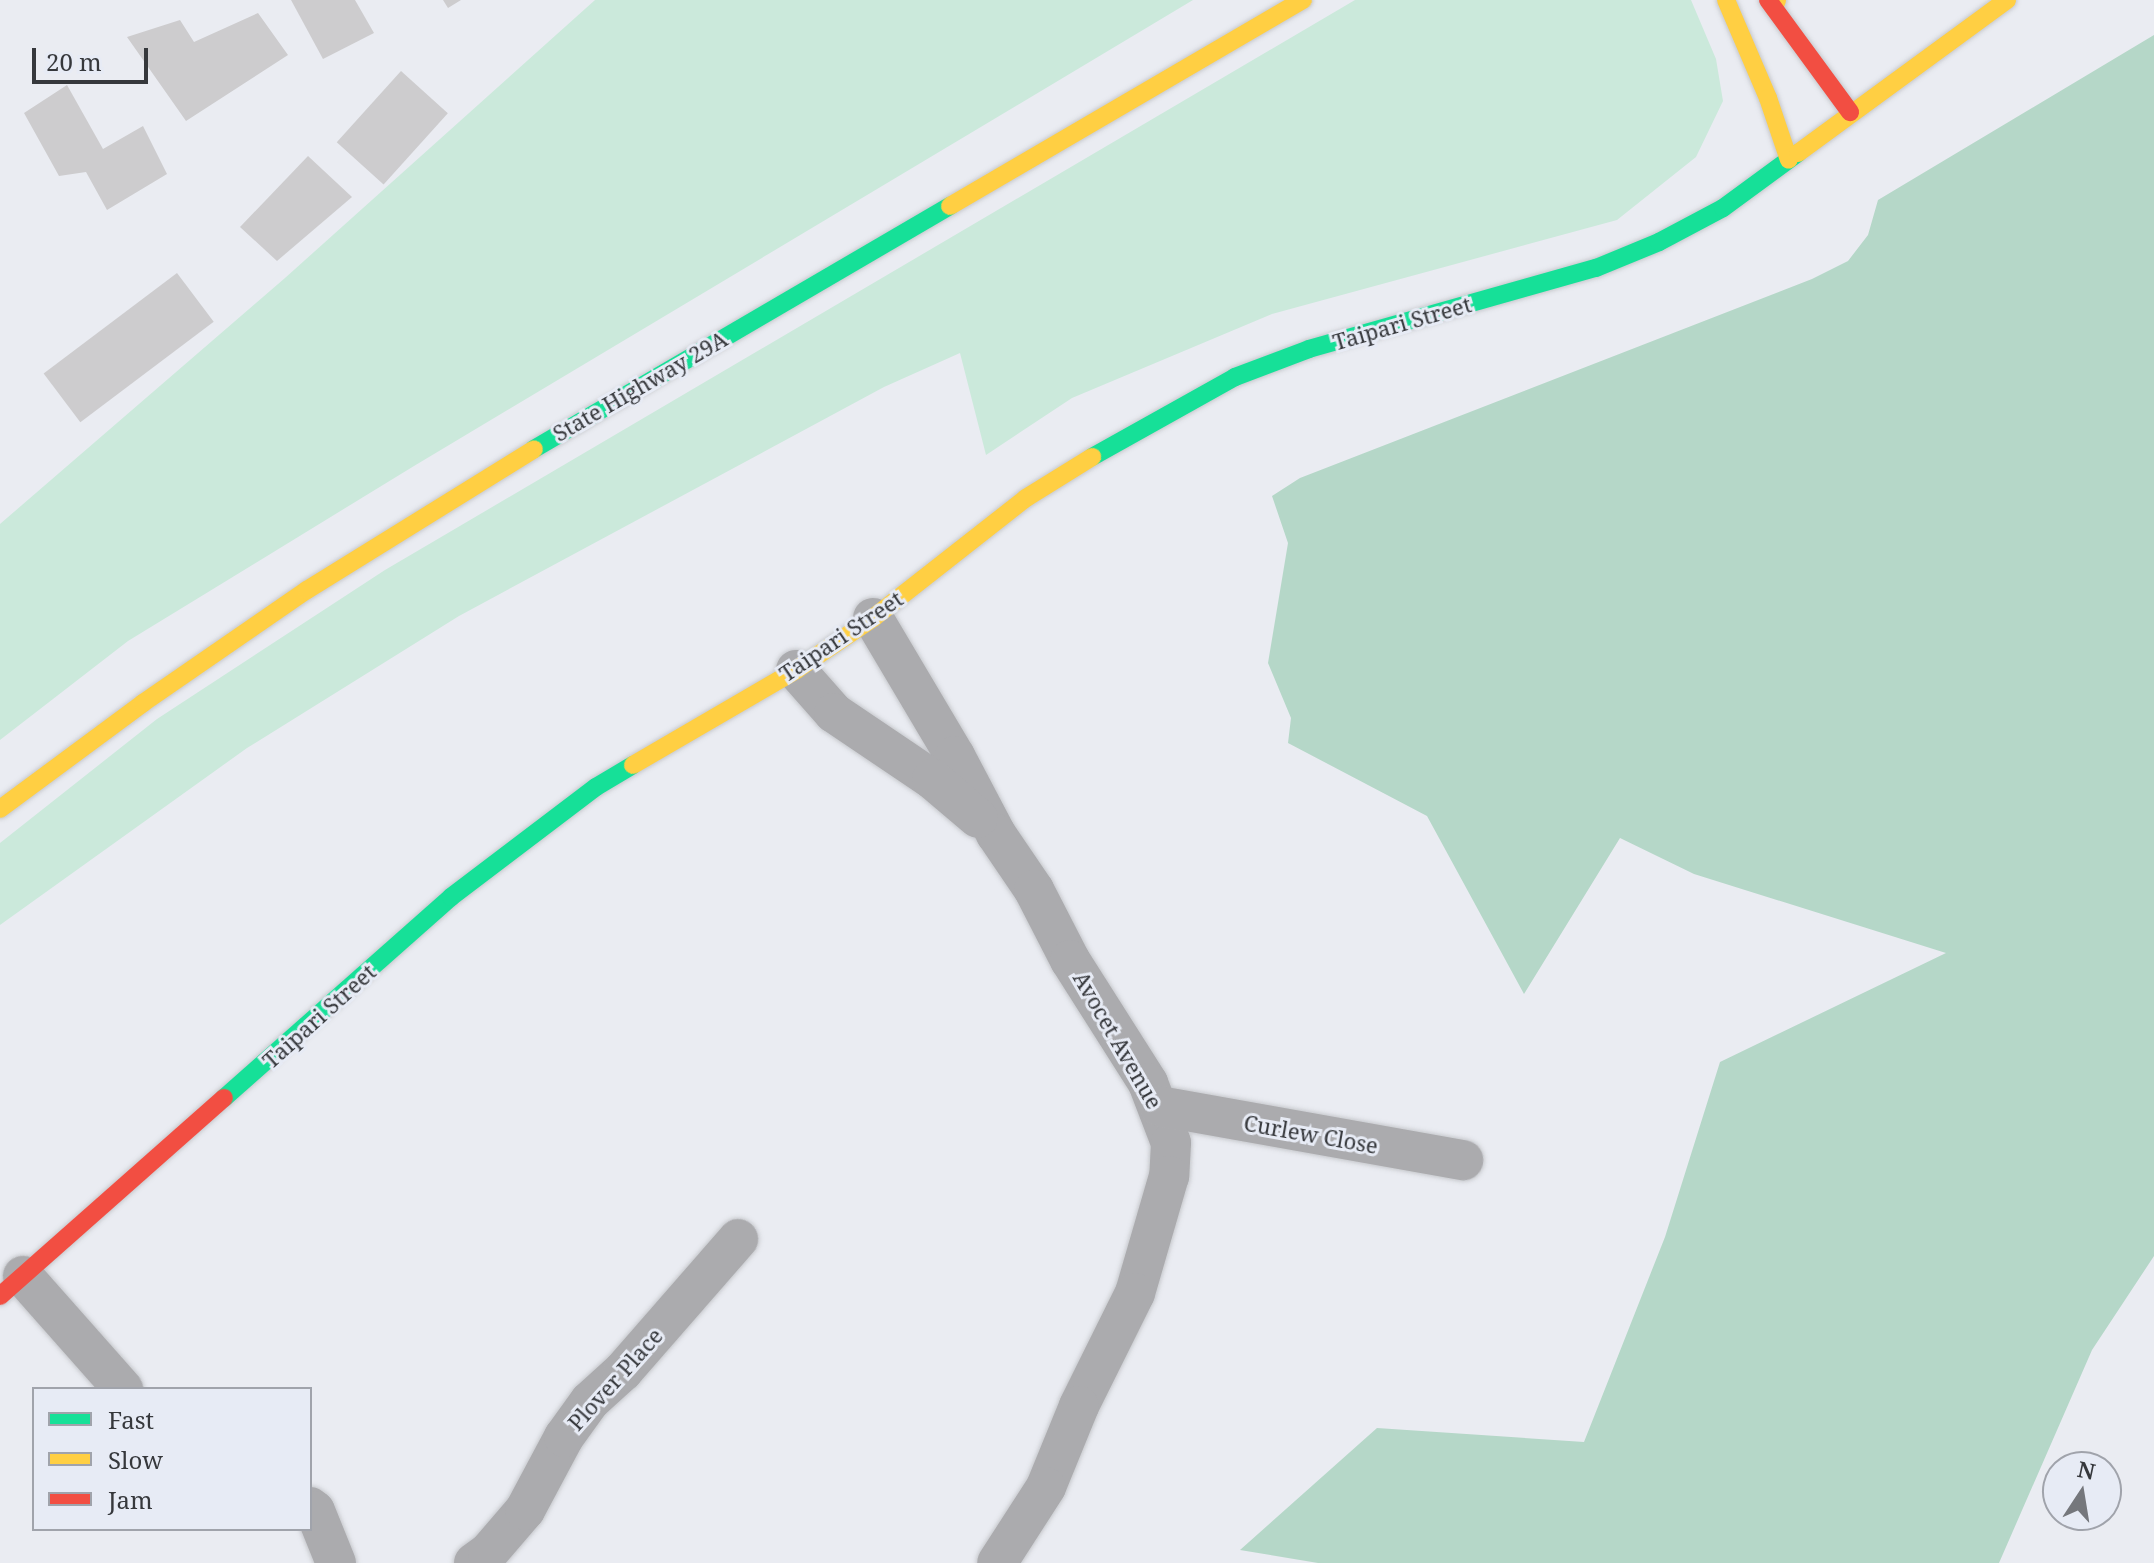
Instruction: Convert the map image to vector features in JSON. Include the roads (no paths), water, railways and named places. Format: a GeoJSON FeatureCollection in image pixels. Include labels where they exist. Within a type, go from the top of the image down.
{"type":"FeatureCollection","features":[{"type":"Feature","properties":{"kind":"main road","name":"State Highway 29A"},"geometry":{"type":"LineString","coordinates":[[0,809],[143,703],[307,590],[467,488],[1303,0]]}},
{"type":"Feature","properties":{"kind":"main road"},"geometry":{"type":"LineString","coordinates":[[1726,0],[1768,98],[1789,160]]}},
{"type":"Feature","properties":{"kind":"main road","name":"Taipari Street"},"geometry":{"type":"LineString","coordinates":[[11,1286],[451,897],[596,787],[796,670],[873,618],[1026,498],[1130,433],[1235,377],[1309,349],[1596,268],[1659,242],[1723,208],[1850,112],[2007,0]]}},
{"type":"Feature","properties":{"kind":"main road"},"geometry":{"type":"LineString","coordinates":[[1773,3],[1850,112]]}},
{"type":"Feature","properties":{"kind":"street","name":"Avocet Avenue"},"geometry":{"type":"LineString","coordinates":[[873,618],[955,756],[996,834],[1034,890],[1070,960],[1159,1106],[1171,1143],[1169,1176],[1135,1293],[1079,1406],[1046,1487],[997,1563]]}},
{"type":"Feature","properties":{"kind":"street","name":"Avocet Avenue"},"geometry":{"type":"LineString","coordinates":[[796,670],[834,713],[932,779],[996,834]]}},
{"type":"Feature","properties":{"kind":"street","name":"Curlew Close"},"geometry":{"type":"LineString","coordinates":[[1159,1106],[1463,1160]]}},
{"type":"Feature","properties":{"kind":"street","name":"Plover Place"},"geometry":{"type":"LineString","coordinates":[[474,1563],[488,1553],[525,1510],[564,1437],[590,1401],[623,1371],[738,1239]]}},
{"type":"Feature","properties":{"kind":"street"},"geometry":{"type":"LineString","coordinates":[[11,1286],[121,1387]]}},
{"type":"Feature","properties":{"kind":"street"},"geometry":{"type":"LineString","coordinates":[[312,1511],[327,1537],[335,1562]]}}]}
